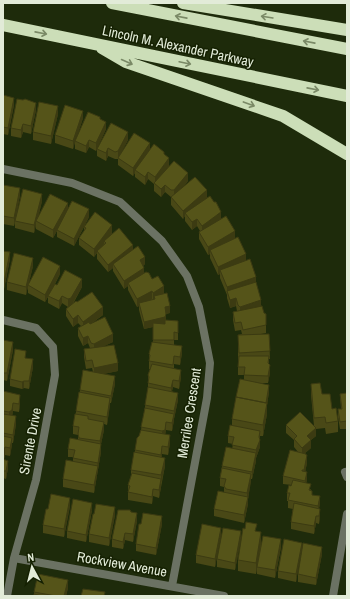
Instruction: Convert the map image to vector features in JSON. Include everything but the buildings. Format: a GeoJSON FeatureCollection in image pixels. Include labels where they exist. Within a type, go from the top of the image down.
{"type":"FeatureCollection","features":[{"type":"Feature","properties":{"kind":"highway","name":"Lincoln M. Alexander Parkway"},"geometry":{"type":"LineString","coordinates":[[112,3],[347,49]]}},
{"type":"Feature","properties":{"kind":"highway"},"geometry":{"type":"LineString","coordinates":[[183,3],[347,30]]}},
{"type":"Feature","properties":{"kind":"highway","name":"Lincoln M. Alexander Parkway"},"geometry":{"type":"LineString","coordinates":[[3,25],[347,96]]}},
{"type":"Feature","properties":{"kind":"highway"},"geometry":{"type":"LineString","coordinates":[[92,43],[126,62],[283,116],[347,154]]}},
{"type":"Feature","properties":{"kind":"street","name":"Merrilee Crescent"},"geometry":{"type":"LineString","coordinates":[[3,169],[72,183],[120,202],[162,241],[187,276],[200,307],[210,363],[207,398],[172,586]]}},
{"type":"Feature","properties":{"kind":"street","name":"Sirente Drive"},"geometry":{"type":"LineString","coordinates":[[3,320],[36,328],[53,347],[55,375],[36,480],[14,558],[7,596]]}},
{"type":"Feature","properties":{"kind":"street"},"geometry":{"type":"LineString","coordinates":[[333,596],[347,514]]}},
{"type":"Feature","properties":{"kind":"street","name":"Rockview Avenue"},"geometry":{"type":"LineString","coordinates":[[14,558],[224,596]]}}]}
